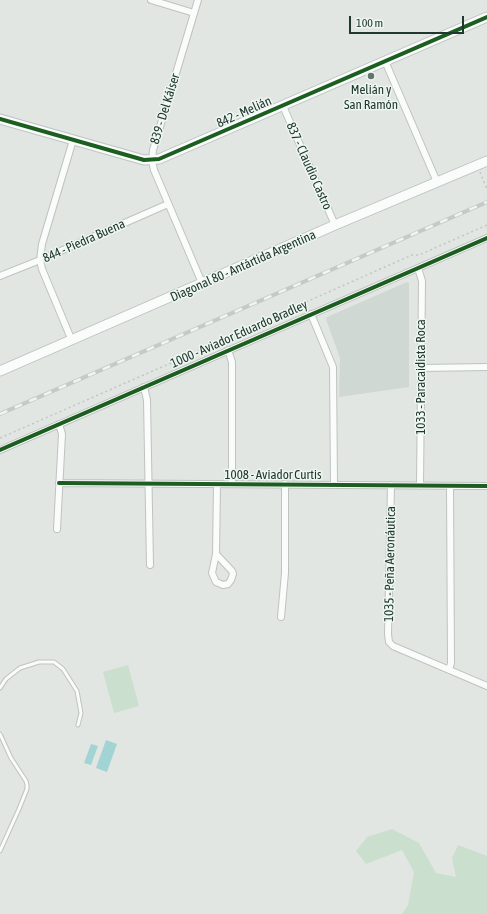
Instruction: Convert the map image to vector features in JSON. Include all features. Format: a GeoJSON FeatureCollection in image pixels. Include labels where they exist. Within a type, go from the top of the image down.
{"type":"FeatureCollection","features":[{"type":"Feature","properties":{"kind":"main road","name":"842 - Melián"},"geometry":{"type":"LineString","coordinates":[[0,119],[144,160],[152,160],[168,156],[487,17]]}},
{"type":"Feature","properties":{"kind":"main road","name":"Diagonal 80 - Antártida Argentina"},"geometry":{"type":"LineString","coordinates":[[0,372],[335,225],[487,161]]}},
{"type":"Feature","properties":{"kind":"street"},"geometry":{"type":"LineString","coordinates":[[152,0],[194,12]]}},
{"type":"Feature","properties":{"kind":"street","name":"839 - Del Káiser"},"geometry":{"type":"LineString","coordinates":[[198,0],[153,150],[152,160],[154,170],[202,283]]}},
{"type":"Feature","properties":{"kind":"street"},"geometry":{"type":"LineString","coordinates":[[385,61],[437,182]]}},
{"type":"Feature","properties":{"kind":"street","name":"837 - Claudio Castro"},"geometry":{"type":"LineString","coordinates":[[283,106],[335,225]]}},
{"type":"Feature","properties":{"kind":"street"},"geometry":{"type":"LineString","coordinates":[[72,341],[42,269],[40,260],[42,244],[73,140]]}},
{"type":"Feature","properties":{"kind":"street","name":"844 - Piedra Buena"},"geometry":{"type":"LineString","coordinates":[[0,276],[168,204]]}},
{"type":"Feature","properties":{"kind":"street","name":"1000 - Aviador Eduardo Bradley"},"geometry":{"type":"LineString","coordinates":[[0,450],[487,238]]}},
{"type":"Feature","properties":{"kind":"street","name":"1033 - Paracaidista Roca"},"geometry":{"type":"LineString","coordinates":[[418,268],[422,281],[420,486]]}},
{"type":"Feature","properties":{"kind":"street"},"geometry":{"type":"LineString","coordinates":[[311,314],[332,367],[334,484]]}},
{"type":"Feature","properties":{"kind":"street"},"geometry":{"type":"LineString","coordinates":[[228,350],[232,362],[232,484]]}},
{"type":"Feature","properties":{"kind":"street"},"geometry":{"type":"LineString","coordinates":[[421,368],[487,367]]}},
{"type":"Feature","properties":{"kind":"street"},"geometry":{"type":"LineString","coordinates":[[144,387],[148,400],[150,565]]}},
{"type":"Feature","properties":{"kind":"street"},"geometry":{"type":"LineString","coordinates":[[57,529],[62,434],[59,424]]}},
{"type":"Feature","properties":{"kind":"street","name":"1008 - Aviador Curtis"},"geometry":{"type":"LineString","coordinates":[[59,483],[487,486]]}},
{"type":"Feature","properties":{"kind":"street"},"geometry":{"type":"LineString","coordinates":[[282,617],[285,573],[285,484]]}},
{"type":"Feature","properties":{"kind":"street"},"geometry":{"type":"LineString","coordinates":[[216,554],[232,571],[233,577],[228,584],[219,584],[214,578],[213,568],[216,554],[217,485]]}},
{"type":"Feature","properties":{"kind":"street","name":"1035 - Peña Aeronáutica"},"geometry":{"type":"LineString","coordinates":[[391,485],[389,642],[393,646],[450,670]]}},
{"type":"Feature","properties":{"kind":"street"},"geometry":{"type":"LineString","coordinates":[[450,486],[450,670],[487,686]]}},
{"type":"Feature","properties":{"kind":"lane"},"geometry":{"type":"LineString","coordinates":[[0,688],[6,679],[20,668],[39,662],[54,662],[63,669],[77,691],[81,706],[78,725]]}},
{"type":"Feature","properties":{"kind":"lane"},"geometry":{"type":"LineString","coordinates":[[0,734],[11,758],[26,781],[27,789],[0,851]]}},
{"type":"Feature","properties":{"kind":"path"},"geometry":{"type":"LineString","coordinates":[[477,165],[487,189]]}},
{"type":"Feature","properties":{"kind":"path"},"geometry":{"type":"LineString","coordinates":[[0,438],[285,313],[297,306],[412,255],[419,255],[487,225]]}},
{"type":"Feature","properties":{"kind":"shaded area"},"geometry":{"type":"Polygon","coordinates":[[[407,282],[409,283],[409,387],[339,397],[340,358],[326,319],[327,317],[407,282]]]}},
{"type":"Feature","properties":{"kind":"green space"},"geometry":{"type":"Polygon","coordinates":[[[128,665],[139,706],[114,713],[103,672],[128,665]]]}},
{"type":"Feature","properties":{"kind":"green space"},"geometry":{"type":"Polygon","coordinates":[[[392,829],[419,843],[436,873],[456,877],[452,858],[458,845],[487,856],[487,914],[402,914],[408,905],[414,872],[402,850],[366,864],[356,851],[367,837],[392,829]]]}},
{"type":"Feature","properties":{"kind":"water"},"geometry":{"type":"Polygon","coordinates":[[[106,740],[117,744],[107,772],[96,768],[106,740]]]}},
{"type":"Feature","properties":{"kind":"water"},"geometry":{"type":"Polygon","coordinates":[[[91,744],[98,746],[91,765],[84,763],[91,744]]]}},
{"type":"Feature","properties":{"kind":"railway"},"geometry":{"type":"LineString","coordinates":[[0,414],[487,202]]}},
{"type":"Feature","properties":{"kind":"cycle path"},"geometry":{"type":"LineString","coordinates":[[0,119],[144,160],[159,159],[487,17]]}},
{"type":"Feature","properties":{"kind":"cycle path"},"geometry":{"type":"LineString","coordinates":[[0,450],[487,238]]}},
{"type":"Feature","properties":{"kind":"cycle path"},"geometry":{"type":"LineString","coordinates":[[59,483],[487,486]]}},
{"type":"Feature","properties":{"kind":"place","name":"Melián y San Ramón"},"geometry":{"type":"Point","coordinates":[371,76]}}]}
